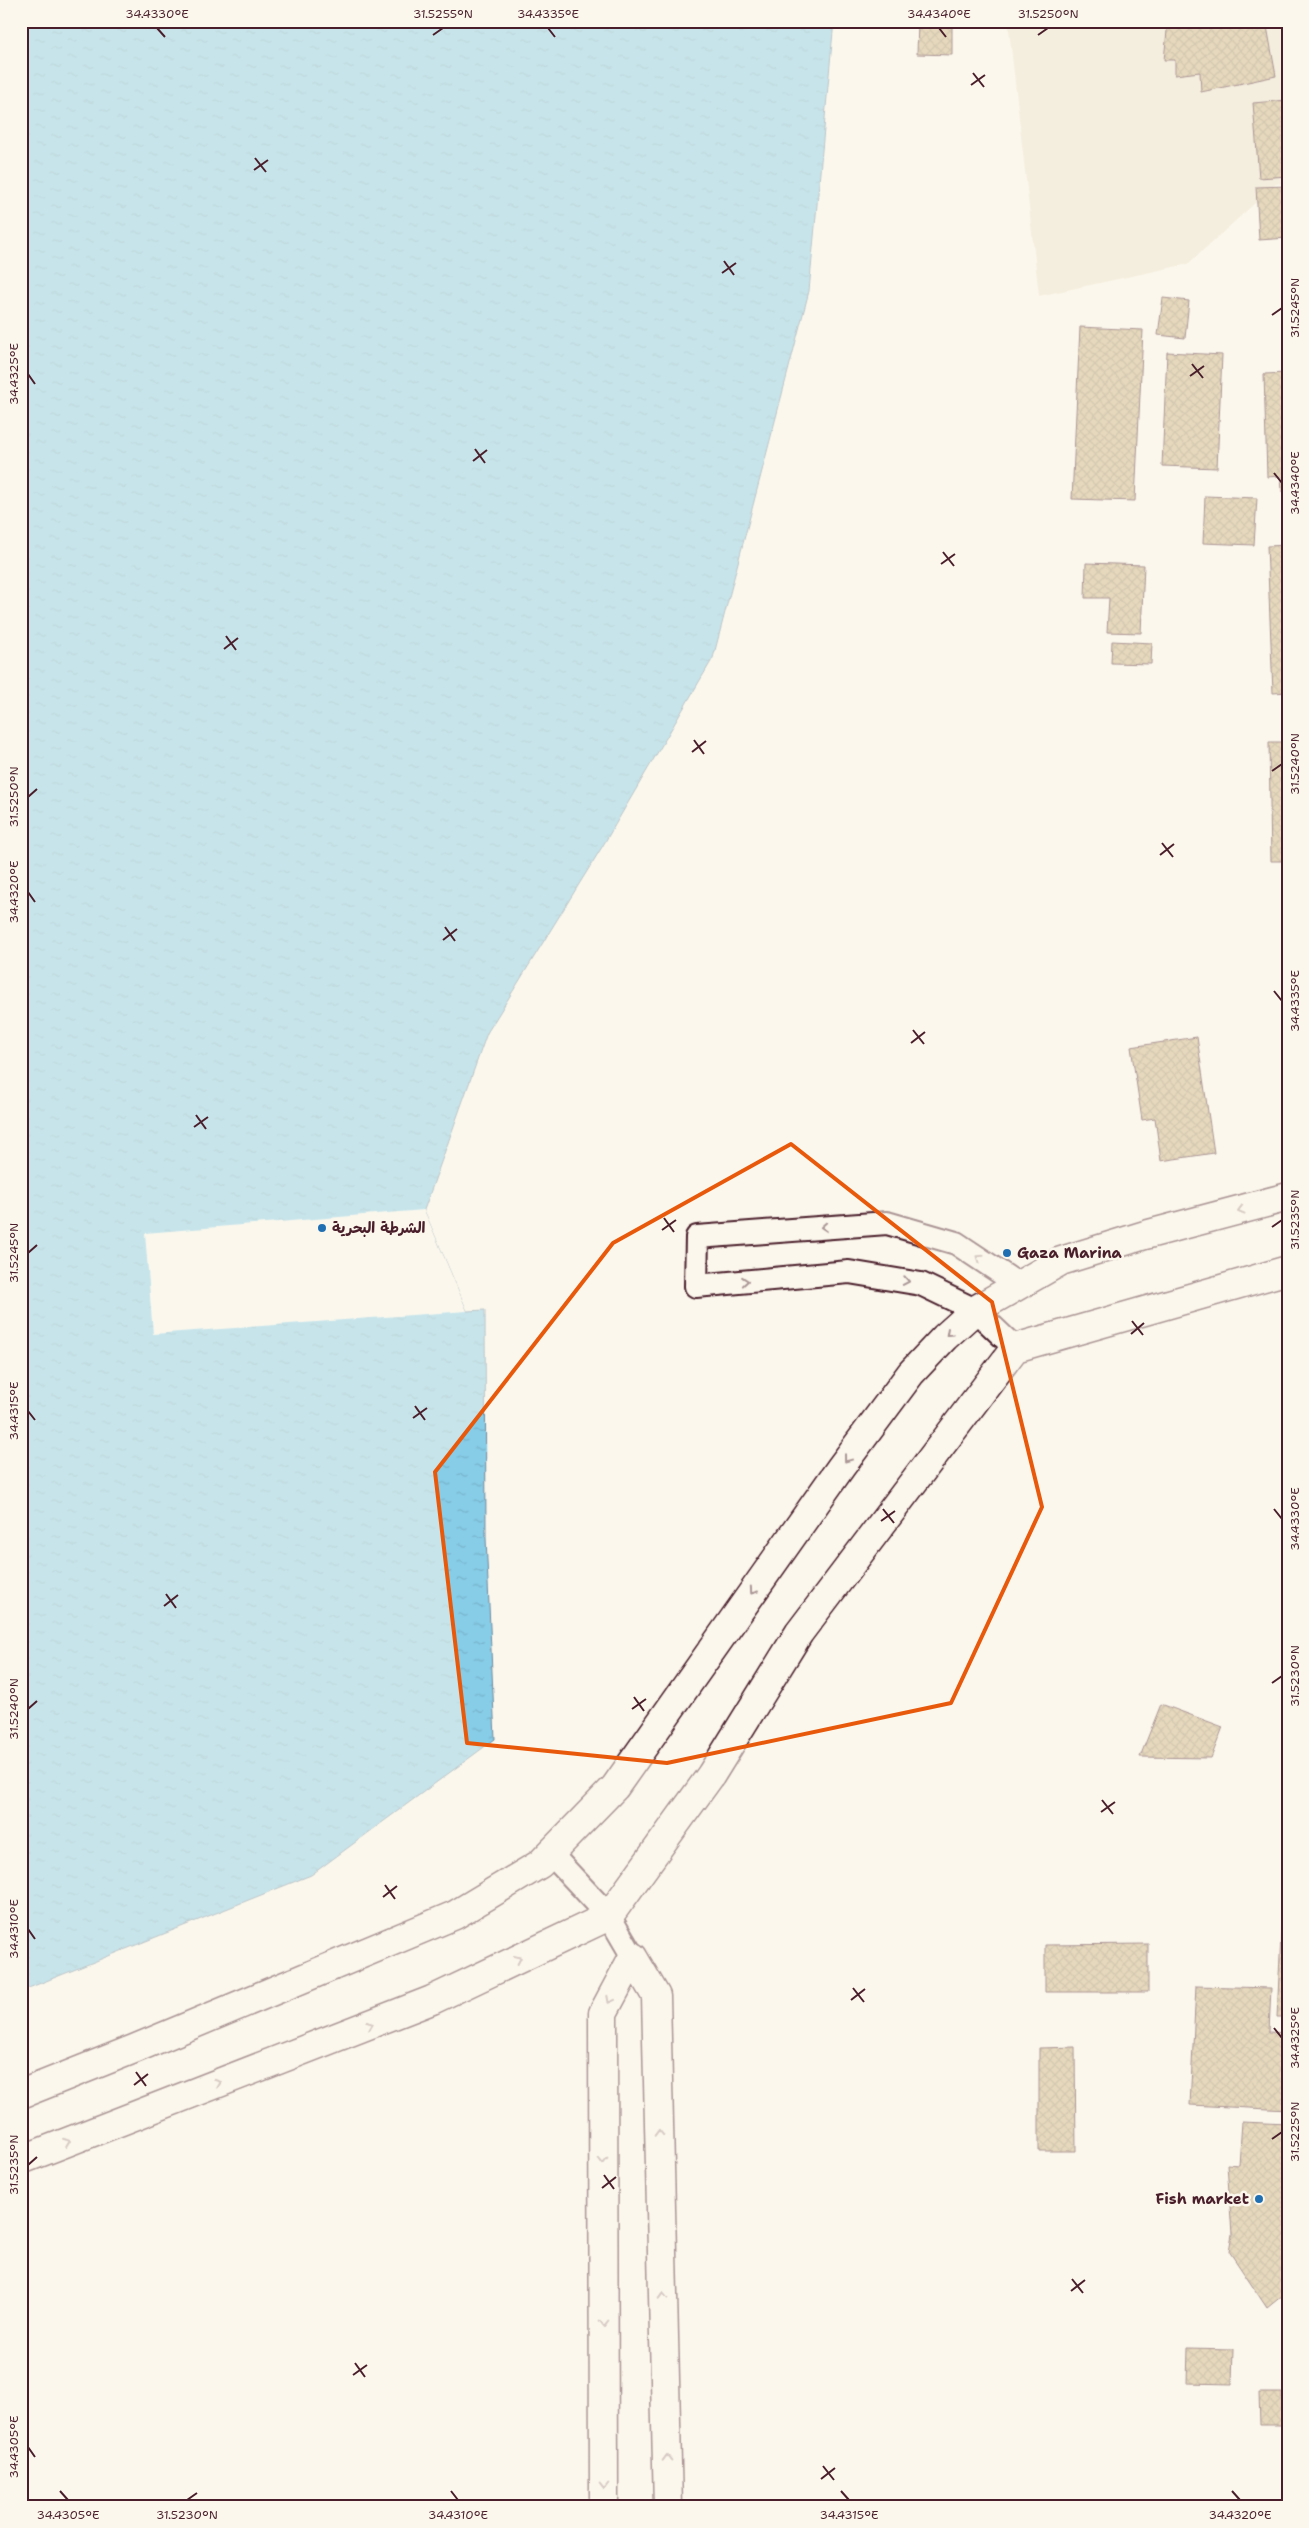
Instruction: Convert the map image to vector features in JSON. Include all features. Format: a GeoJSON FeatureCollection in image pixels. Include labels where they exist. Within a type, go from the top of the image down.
{"type":"FeatureCollection","features":[{"type":"Feature","properties":{"kind":"street"},"geometry":{"type":"LineString","coordinates":[[21,2094],[454,1915],[540,1864],[615,1787],[835,1475],[911,1373],[945,1337],[975,1310],[1061,1261],[1145,1235],[1288,1197]]}},
{"type":"Feature","properties":{"kind":"street"},"geometry":{"type":"LineString","coordinates":[[21,2160],[432,2000],[609,1916],[711,1775],[799,1633],[1015,1348],[1288,1270]]}},
{"type":"Feature","properties":{"kind":"street"},"geometry":{"type":"LineString","coordinates":[[604,2507],[603,2013],[633,1957]]}},
{"type":"Feature","properties":{"kind":"street"},"geometry":{"type":"LineString","coordinates":[[633,1957],[656,1996],[668,2507]]}},
{"type":"Feature","properties":{"kind":"lane"},"geometry":{"type":"LineString","coordinates":[[1015,1348],[975,1310],[921,1284],[849,1272],[696,1286],[697,1237],[887,1223],[956,1243],[1019,1285]]}},
{"type":"Feature","properties":{"kind":"lane"},"geometry":{"type":"LineString","coordinates":[[550,1853],[609,1916],[633,1957]]}},
{"type":"Feature","properties":{"kind":"highlighted area"},"geometry":{"type":"Polygon","coordinates":[[[791,1144],[992,1302],[1042,1507],[951,1703],[667,1763],[467,1743],[435,1472],[613,1243],[791,1144]]]}},
{"type":"Feature","properties":{"kind":"shaded area"},"geometry":{"type":"Polygon","coordinates":[[[1008,21],[1288,21],[1288,183],[1276,184],[1188,264],[1039,296],[1008,21]]]}},
{"type":"Feature","properties":{"kind":"water"},"geometry":{"type":"Polygon","coordinates":[[[21,21],[834,21],[809,291],[713,658],[602,847],[487,1033],[424,1210],[467,1311],[485,1310],[486,1538],[495,1739],[311,1875],[21,1991],[21,21]]]}},
{"type":"Feature","properties":{"kind":"pier"},"geometry":{"type":"Polygon","coordinates":[[[424,1210],[467,1311],[153,1334],[145,1233],[424,1210]]]}},
{"type":"Feature","properties":{"kind":"building"},"geometry":{"type":"Polygon","coordinates":[[[918,21],[952,21],[952,55],[917,54],[918,21]]]}},
{"type":"Feature","properties":{"kind":"building"},"geometry":{"type":"Polygon","coordinates":[[[1168,21],[1266,21],[1276,76],[1201,92],[1200,72],[1175,75],[1175,60],[1164,60],[1168,21]]]}},
{"type":"Feature","properties":{"kind":"building"},"geometry":{"type":"Polygon","coordinates":[[[1287,100],[1288,176],[1259,178],[1253,103],[1287,100]]]}},
{"type":"Feature","properties":{"kind":"building"},"geometry":{"type":"Polygon","coordinates":[[[1288,186],[1288,238],[1259,240],[1256,187],[1288,186]]]}},
{"type":"Feature","properties":{"kind":"building"},"geometry":{"type":"Polygon","coordinates":[[[1285,243],[1288,243],[1288,296],[1285,243]]]}},
{"type":"Feature","properties":{"kind":"building"},"geometry":{"type":"Polygon","coordinates":[[[1163,298],[1189,301],[1185,338],[1158,335],[1163,298]]]}},
{"type":"Feature","properties":{"kind":"building"},"geometry":{"type":"Polygon","coordinates":[[[1080,327],[1143,330],[1135,501],[1072,499],[1080,327]]]}},
{"type":"Feature","properties":{"kind":"building"},"geometry":{"type":"Polygon","coordinates":[[[1167,352],[1222,355],[1217,468],[1162,466],[1167,352]]]}},
{"type":"Feature","properties":{"kind":"building"},"geometry":{"type":"Polygon","coordinates":[[[1288,373],[1288,492],[1282,492],[1281,476],[1267,477],[1264,374],[1288,373]]]}},
{"type":"Feature","properties":{"kind":"building"},"geometry":{"type":"Polygon","coordinates":[[[1205,496],[1257,498],[1254,545],[1203,543],[1205,496]]]}},
{"type":"Feature","properties":{"kind":"building"},"geometry":{"type":"Polygon","coordinates":[[[1288,545],[1288,692],[1273,693],[1267,546],[1288,545]]]}},
{"type":"Feature","properties":{"kind":"building"},"geometry":{"type":"Polygon","coordinates":[[[1086,563],[1144,565],[1141,633],[1107,632],[1109,598],[1085,598],[1086,563]]]}},
{"type":"Feature","properties":{"kind":"building"},"geometry":{"type":"Polygon","coordinates":[[[1112,641],[1152,643],[1151,664],[1111,663],[1112,641]]]}},
{"type":"Feature","properties":{"kind":"building"},"geometry":{"type":"Polygon","coordinates":[[[1269,742],[1288,742],[1288,861],[1271,861],[1269,742]]]}},
{"type":"Feature","properties":{"kind":"building"},"geometry":{"type":"Polygon","coordinates":[[[1197,1037],[1214,1153],[1161,1161],[1155,1118],[1142,1120],[1131,1047],[1197,1037]]]}},
{"type":"Feature","properties":{"kind":"building"},"geometry":{"type":"Polygon","coordinates":[[[1161,1704],[1223,1727],[1211,1758],[1140,1757],[1161,1704]]]}},
{"type":"Feature","properties":{"kind":"building"},"geometry":{"type":"Polygon","coordinates":[[[1283,1894],[1288,1894],[1288,2017],[1277,2017],[1283,1894]]]}},
{"type":"Feature","properties":{"kind":"building"},"geometry":{"type":"Polygon","coordinates":[[[1148,1944],[1148,1992],[1045,1992],[1045,1945],[1148,1944]]]}},
{"type":"Feature","properties":{"kind":"building"},"geometry":{"type":"Polygon","coordinates":[[[1196,1986],[1271,1988],[1269,2032],[1288,2033],[1288,2110],[1190,2105],[1196,1986]]]}},
{"type":"Feature","properties":{"kind":"building"},"geometry":{"type":"Polygon","coordinates":[[[1075,2047],[1076,2151],[1039,2151],[1039,2048],[1075,2047]]]}},
{"type":"Feature","properties":{"kind":"building","name":"Fish market"},"geometry":{"type":"Polygon","coordinates":[[[1242,2122],[1288,2124],[1288,2291],[1267,2308],[1229,2251],[1232,2234],[1227,2164],[1239,2165],[1242,2122]]]}},
{"type":"Feature","properties":{"kind":"building"},"geometry":{"type":"Polygon","coordinates":[[[1188,2348],[1233,2349],[1232,2384],[1187,2383],[1188,2348]]]}},
{"type":"Feature","properties":{"kind":"building"},"geometry":{"type":"Polygon","coordinates":[[[1259,2393],[1282,2393],[1282,2425],[1260,2425],[1259,2393]]]}},
{"type":"Feature","properties":{"kind":"building"},"geometry":{"type":"Polygon","coordinates":[[[1285,2462],[1288,2462],[1288,2507],[1286,2507],[1285,2462]]]}},
{"type":"Feature","properties":{"kind":"place","name":"الشرطة البحرية"},"geometry":{"type":"Point","coordinates":[322,1228]}},
{"type":"Feature","properties":{"kind":"place","name":"Gaza Marina"},"geometry":{"type":"Point","coordinates":[1007,1253]}},
{"type":"Feature","properties":{"kind":"place","name":"Fish market"},"geometry":{"type":"Point","coordinates":[1259,2199]}}]}
